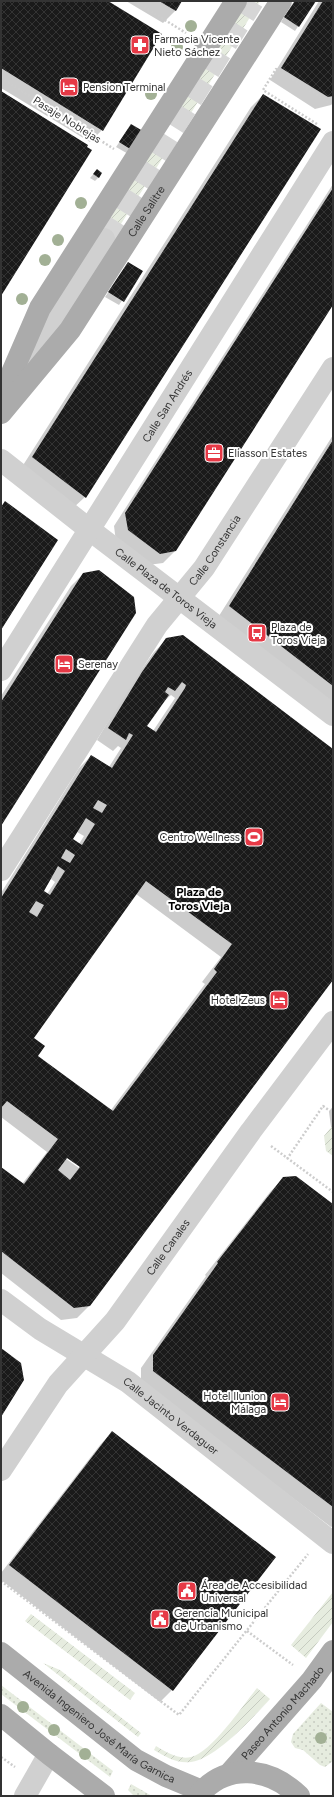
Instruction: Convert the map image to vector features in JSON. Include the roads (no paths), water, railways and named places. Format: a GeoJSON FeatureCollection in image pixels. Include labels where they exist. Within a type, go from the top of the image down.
{"type":"FeatureCollection","features":[{"type":"Feature","properties":{"kind":"main road"},"geometry":{"type":"LineString","coordinates":[[1,398],[40,308],[236,1]]}},
{"type":"Feature","properties":{"kind":"main road","name":"Calle Salitre"},"geometry":{"type":"LineString","coordinates":[[1,413],[70,330],[281,1]]}},
{"type":"Feature","properties":{"kind":"main road","name":"Paseo Antonio Machado"},"geometry":{"type":"LineString","coordinates":[[230,1773],[312,1680],[333,1651]]}},
{"type":"Feature","properties":{"kind":"main road","name":"Avenida Ingeniero José María Garnica"},"geometry":{"type":"LineString","coordinates":[[1,1653],[136,1760],[200,1793]]}},
{"type":"Feature","properties":{"kind":"main road"},"geometry":{"type":"LineString","coordinates":[[1,1715],[104,1796]]}},
{"type":"Feature","properties":{"kind":"main road"},"geometry":{"type":"LineString","coordinates":[[200,1793],[216,1780],[230,1773],[251,1772],[276,1779],[290,1788],[298,1796]]}},
{"type":"Feature","properties":{"kind":"street","name":"Calle San Andrés"},"geometry":{"type":"LineString","coordinates":[[1,670],[90,530],[327,134]]}},
{"type":"Feature","properties":{"kind":"street"},"geometry":{"type":"LineString","coordinates":[[1,407],[104,239]]}},
{"type":"Feature","properties":{"kind":"street","name":"Calle Constancia"},"geometry":{"type":"LineString","coordinates":[[1,870],[157,625],[204,568],[333,368]]}},
{"type":"Feature","properties":{"kind":"street","name":"Calle Plaza de Toros Vieja"},"geometry":{"type":"LineString","coordinates":[[1,460],[179,599],[333,715]]}},
{"type":"Feature","properties":{"kind":"street","name":"Calle Canales"},"geometry":{"type":"LineString","coordinates":[[1,1470],[58,1384],[83,1355],[115,1322],[333,1022]]}},
{"type":"Feature","properties":{"kind":"street","name":"Calle Jacinto Verdaguer"},"geometry":{"type":"LineString","coordinates":[[1,1300],[40,1329],[128,1382],[333,1543]]}},
{"type":"Feature","properties":{"kind":"street"},"geometry":{"type":"LineString","coordinates":[[25,1796],[49,1754]]}},
{"type":"Feature","properties":{"kind":"tunnel"},"geometry":{"type":"LineString","coordinates":[[104,239],[253,1]]}},
{"type":"Feature","properties":{"kind":"place","name":"Farmacia Vicente Nieto Sáchez"},"geometry":{"type":"Point","coordinates":[140,45]}},
{"type":"Feature","properties":{"kind":"place","name":"Pension Terminal"},"geometry":{"type":"Point","coordinates":[69,87]}},
{"type":"Feature","properties":{"kind":"place","name":"Eliasson Estates"},"geometry":{"type":"Point","coordinates":[214,453]}},
{"type":"Feature","properties":{"kind":"place","name":"Plaza de Toros Vieja"},"geometry":{"type":"Point","coordinates":[257,633]}},
{"type":"Feature","properties":{"kind":"place","name":"Serenay"},"geometry":{"type":"Point","coordinates":[64,664]}},
{"type":"Feature","properties":{"kind":"place","name":"Centro Wellness"},"geometry":{"type":"Point","coordinates":[254,837]}},
{"type":"Feature","properties":{"kind":"place","name":"Hotel Zeus"},"geometry":{"type":"Point","coordinates":[279,1000]}},
{"type":"Feature","properties":{"kind":"place","name":"Hotel Ilunion Málaga"},"geometry":{"type":"Point","coordinates":[280,1402]}},
{"type":"Feature","properties":{"kind":"place","name":"Área de Accesibilidad Universal"},"geometry":{"type":"Point","coordinates":[187,1591]}},
{"type":"Feature","properties":{"kind":"place","name":"Gerencia Municipal de Urbanismo"},"geometry":{"type":"Point","coordinates":[160,1619]}},
{"type":"Feature","properties":{"kind":"district","name":"Plaza de Toros Vieja"},"geometry":{"type":"Point","coordinates":[199,899]}}]}
